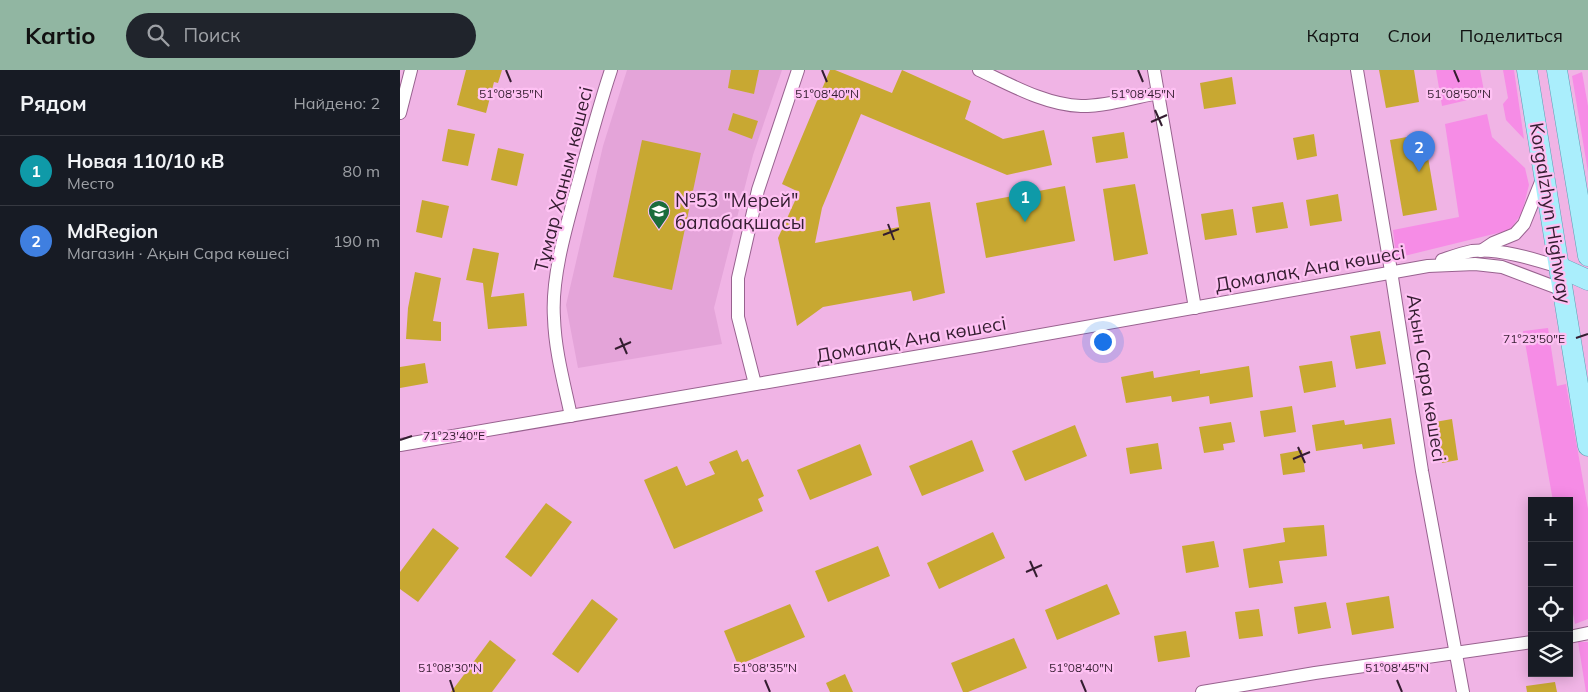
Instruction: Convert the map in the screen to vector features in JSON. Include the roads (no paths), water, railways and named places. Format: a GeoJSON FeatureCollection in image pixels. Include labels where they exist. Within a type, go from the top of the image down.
{"type":"FeatureCollection","features":[{"type":"Feature","properties":{"kind":"main road","name":"Korgalzhyn Highway"},"geometry":{"type":"LineString","coordinates":[[1527,70],[1588,446]]}},
{"type":"Feature","properties":{"kind":"main road","name":"Korgalzhyn Highway"},"geometry":{"type":"LineString","coordinates":[[1558,70],[1588,256]]}},
{"type":"Feature","properties":{"kind":"main road"},"geometry":{"type":"LineString","coordinates":[[1560,267],[1588,282]]}},
{"type":"Feature","properties":{"kind":"main road"},"geometry":{"type":"LineString","coordinates":[[1564,290],[1588,282]]}},
{"type":"Feature","properties":{"kind":"street"},"geometry":{"type":"LineString","coordinates":[[400,113],[411,70]]}},
{"type":"Feature","properties":{"kind":"street","name":"Тұмар Ханым көшесі"},"geometry":{"type":"LineString","coordinates":[[571,416],[556,350],[553,316],[557,278],[567,223],[611,70]]}},
{"type":"Feature","properties":{"kind":"street"},"geometry":{"type":"LineString","coordinates":[[755,384],[738,317],[738,278],[758,190],[798,70]]}},
{"type":"Feature","properties":{"kind":"street"},"geometry":{"type":"LineString","coordinates":[[979,70],[1052,101],[1081,106],[1116,102],[1158,93]]}},
{"type":"Feature","properties":{"kind":"street"},"geometry":{"type":"LineString","coordinates":[[1154,70],[1195,308]]}},
{"type":"Feature","properties":{"kind":"street","name":"Ақын Сара көшесі"},"geometry":{"type":"LineString","coordinates":[[1357,70],[1392,271],[1422,471],[1463,692]]}},
{"type":"Feature","properties":{"kind":"street"},"geometry":{"type":"LineString","coordinates":[[1481,251],[1493,243],[1515,234],[1524,224],[1544,175]]}},
{"type":"Feature","properties":{"kind":"street","name":"Домалақ Ана көшесі"},"geometry":{"type":"LineString","coordinates":[[1428,266],[1470,251],[1481,251],[1520,256],[1560,267]]}},
{"type":"Feature","properties":{"kind":"street","name":"Домалақ Ана көшесі"},"geometry":{"type":"LineString","coordinates":[[400,445],[1428,266],[1475,264],[1502,267],[1564,290]]}},
{"type":"Feature","properties":{"kind":"street"},"geometry":{"type":"LineString","coordinates":[[1573,636],[1588,633]]}},
{"type":"Feature","properties":{"kind":"street"},"geometry":{"type":"LineString","coordinates":[[1202,692],[1456,651],[1528,642]]}},
{"type":"Feature","properties":{"kind":"place","name":"MdRegion"},"geometry":{"type":"Point","coordinates":[1419,172]}},
{"type":"Feature","properties":{"kind":"place","name":"Новая 110/10 кВ"},"geometry":{"type":"Point","coordinates":[1025,222]}},
{"type":"Feature","properties":{"kind":"place","name":"№53 \"Мерей\" балабақшасы"},"geometry":{"type":"Point","coordinates":[659,230]}}]}
